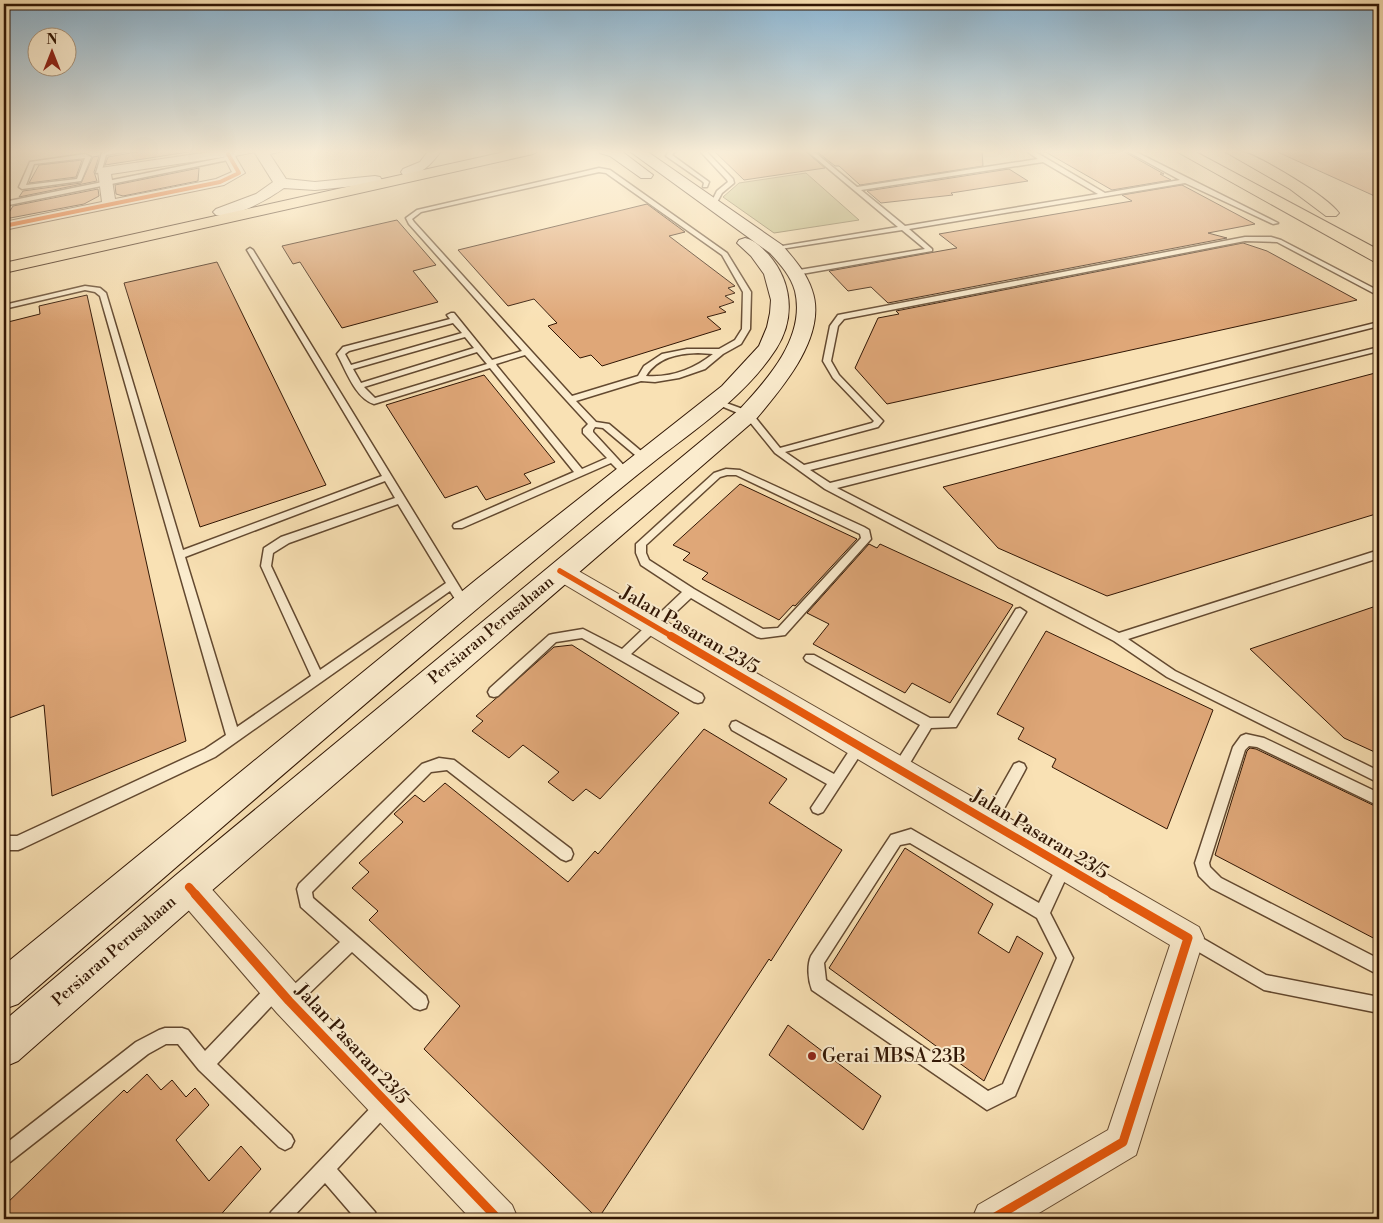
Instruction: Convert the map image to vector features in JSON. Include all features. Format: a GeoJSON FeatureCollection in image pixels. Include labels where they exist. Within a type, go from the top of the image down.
{"type":"FeatureCollection","features":[{"type":"Feature","properties":{"kind":"main road"},"geometry":{"type":"LineString","coordinates":[[220,212],[233,207]]}},
{"type":"Feature","properties":{"kind":"main road"},"geometry":{"type":"LineString","coordinates":[[4,259],[244,207]]}},
{"type":"Feature","properties":{"kind":"main road"},"geometry":{"type":"LineString","coordinates":[[4,268],[277,207]]}},
{"type":"Feature","properties":{"kind":"main road"},"geometry":{"type":"LineString","coordinates":[[4,990],[458,594],[628,463],[718,403],[744,376],[771,342],[780,313],[780,291],[768,264],[760,254],[693,207]]}},
{"type":"Feature","properties":{"kind":"main road","name":"Persiaran Perusahaan"},"geometry":{"type":"LineString","coordinates":[[4,1047],[560,571],[748,414],[767,393],[798,346],[807,317],[803,287],[790,261],[727,207]]}},
{"type":"Feature","properties":{"kind":"main road"},"geometry":{"type":"LineString","coordinates":[[1278,207],[1304,216]]}},
{"type":"Feature","properties":{"kind":"main road"},"geometry":{"type":"LineString","coordinates":[[1287,207],[1379,257]]}},
{"type":"Feature","properties":{"kind":"main road"},"geometry":{"type":"LineString","coordinates":[[1320,207],[1347,222]]}},
{"type":"Feature","properties":{"kind":"main road"},"geometry":{"type":"LineString","coordinates":[[1325,207],[1331,213]]}},
{"type":"Feature","properties":{"kind":"street"},"geometry":{"type":"LineString","coordinates":[[4,226],[99,207]]}},
{"type":"Feature","properties":{"kind":"street","name":"Jalan Pasaran 23/5"},"geometry":{"type":"LineString","coordinates":[[560,571],[1188,938]]}},
{"type":"Feature","properties":{"kind":"street","name":"Jalan Pasaran 23/5"},"geometry":{"type":"LineString","coordinates":[[189,887],[284,994],[498,1219]]}},
{"type":"Feature","properties":{"kind":"street"},"geometry":{"type":"LineString","coordinates":[[992,1219],[1123,1142],[1188,938]]}},
{"type":"Feature","properties":{"kind":"lane"},"geometry":{"type":"LineString","coordinates":[[436,207],[419,211],[409,218],[411,223],[593,424],[606,426],[628,463]]}},
{"type":"Feature","properties":{"kind":"lane"},"geometry":{"type":"LineString","coordinates":[[570,400],[641,378],[655,379],[679,375],[702,366],[720,352],[738,342],[746,330],[746,292],[725,254],[658,207]]}},
{"type":"Feature","properties":{"kind":"lane"},"geometry":{"type":"LineString","coordinates":[[796,273],[930,250],[878,207]]}},
{"type":"Feature","properties":{"kind":"lane"},"geometry":{"type":"LineString","coordinates":[[776,249],[1030,207]]}},
{"type":"Feature","properties":{"kind":"lane"},"geometry":{"type":"LineString","coordinates":[[1241,207],[1275,223]]}},
{"type":"Feature","properties":{"kind":"lane"},"geometry":{"type":"LineString","coordinates":[[778,451],[875,425],[879,421],[836,376],[827,360],[834,326],[841,318],[1245,239],[1271,239],[1279,241],[1379,294]]}},
{"type":"Feature","properties":{"kind":"lane"},"geometry":{"type":"LineString","coordinates":[[4,844],[18,844],[210,754],[318,678],[458,594],[250,250]]}},
{"type":"Feature","properties":{"kind":"lane"},"geometry":{"type":"LineString","coordinates":[[4,307],[85,288],[97,290],[104,295],[233,737]]}},
{"type":"Feature","properties":{"kind":"lane"},"geometry":{"type":"LineString","coordinates":[[527,352],[492,364],[374,401],[369,399],[359,386],[341,354],[346,349],[453,317],[480,349],[492,364],[581,474]]}},
{"type":"Feature","properties":{"kind":"lane"},"geometry":{"type":"LineString","coordinates":[[801,469],[1379,324]]}},
{"type":"Feature","properties":{"kind":"lane"},"geometry":{"type":"LineString","coordinates":[[348,368],[467,334]]}},
{"type":"Feature","properties":{"kind":"lane"},"geometry":{"type":"LineString","coordinates":[[359,386],[480,349]]}},
{"type":"Feature","properties":{"kind":"lane"},"geometry":{"type":"LineString","coordinates":[[641,378],[645,370],[654,361],[680,351],[699,349],[720,352]]}},
{"type":"Feature","properties":{"kind":"lane"},"geometry":{"type":"LineString","coordinates":[[828,487],[1379,349]]}},
{"type":"Feature","properties":{"kind":"lane"},"geometry":{"type":"LineString","coordinates":[[718,403],[748,414],[778,451],[828,487],[1118,638],[1171,674],[1379,777]]}},
{"type":"Feature","properties":{"kind":"lane"},"geometry":{"type":"LineString","coordinates":[[593,424],[588,428],[588,433],[628,463]]}},
{"type":"Feature","properties":{"kind":"lane"},"geometry":{"type":"LineString","coordinates":[[458,526],[581,474],[628,463]]}},
{"type":"Feature","properties":{"kind":"lane"},"geometry":{"type":"LineString","coordinates":[[726,472],[737,472],[865,533],[866,539],[781,632],[761,634],[690,592],[646,562],[641,553],[641,544],[717,475],[726,472]]}},
{"type":"Feature","properties":{"kind":"lane"},"geometry":{"type":"LineString","coordinates":[[180,555],[387,477]]}},
{"type":"Feature","properties":{"kind":"lane"},"geometry":{"type":"LineString","coordinates":[[318,678],[266,566],[268,551],[285,540],[401,499]]}},
{"type":"Feature","properties":{"kind":"lane"},"geometry":{"type":"LineString","coordinates":[[1118,638],[1379,554]]}},
{"type":"Feature","properties":{"kind":"lane"},"geometry":{"type":"LineString","coordinates":[[624,655],[653,625],[690,592]]}},
{"type":"Feature","properties":{"kind":"lane"},"geometry":{"type":"LineString","coordinates":[[810,658],[928,723],[952,723],[1020,612]]}},
{"type":"Feature","properties":{"kind":"lane"},"geometry":{"type":"LineString","coordinates":[[494,692],[553,638],[583,633],[698,698]]}},
{"type":"Feature","properties":{"kind":"lane"},"geometry":{"type":"LineString","coordinates":[[899,769],[928,723]]}},
{"type":"Feature","properties":{"kind":"lane"},"geometry":{"type":"LineString","coordinates":[[736,726],[836,782]]}},
{"type":"Feature","properties":{"kind":"lane"},"geometry":{"type":"LineString","coordinates":[[1379,800],[1259,742],[1246,740],[1239,747],[1202,863],[1204,871],[1216,883],[1379,968]]}},
{"type":"Feature","properties":{"kind":"lane"},"geometry":{"type":"LineString","coordinates":[[818,808],[860,746]]}},
{"type":"Feature","properties":{"kind":"lane"},"geometry":{"type":"LineString","coordinates":[[420,1002],[306,902],[304,889],[427,768],[439,764],[449,764],[566,854]]}},
{"type":"Feature","properties":{"kind":"lane"},"geometry":{"type":"LineString","coordinates":[[989,822],[1019,768]]}},
{"type":"Feature","properties":{"kind":"lane"},"geometry":{"type":"LineString","coordinates":[[911,836],[1042,913],[1065,958],[1009,1090],[987,1101],[818,984],[816,961],[896,840],[911,836]]}},
{"type":"Feature","properties":{"kind":"lane"},"geometry":{"type":"LineString","coordinates":[[1042,913],[1064,867]]}},
{"type":"Feature","properties":{"kind":"lane"},"geometry":{"type":"LineString","coordinates":[[1188,938],[1264,982],[1379,1005]]}},
{"type":"Feature","properties":{"kind":"lane"},"geometry":{"type":"LineString","coordinates":[[205,1064],[284,994],[351,942]]}},
{"type":"Feature","properties":{"kind":"lane"},"geometry":{"type":"LineString","coordinates":[[4,1156],[142,1048],[165,1036],[182,1036],[205,1064],[285,1141]]}},
{"type":"Feature","properties":{"kind":"lane"},"geometry":{"type":"LineString","coordinates":[[278,1219],[386,1102]]}},
{"type":"Feature","properties":{"kind":"lane"},"geometry":{"type":"LineString","coordinates":[[324,1168],[368,1219]]}},
{"type":"Feature","properties":{"kind":"shaded area"},"geometry":{"type":"Polygon","coordinates":[[[737,207],[844,207],[859,220],[774,233],[737,207]]]}},
{"type":"Feature","properties":{"kind":"building"},"geometry":{"type":"Polygon","coordinates":[[[12,207],[68,207],[5,219],[12,207]]]}},
{"type":"Feature","properties":{"kind":"building"},"geometry":{"type":"Polygon","coordinates":[[[634,207],[651,207],[685,232],[669,236],[735,286],[728,288],[735,293],[725,296],[734,302],[719,307],[726,312],[707,317],[721,329],[602,366],[591,355],[580,358],[548,326],[557,323],[534,299],[508,306],[458,250],[634,207]]]}},
{"type":"Feature","properties":{"kind":"building"},"geometry":{"type":"Polygon","coordinates":[[[1096,207],[1223,207],[1255,224],[1208,233],[1227,238],[888,303],[871,287],[848,291],[829,271],[957,248],[939,234],[1096,207]]]}},
{"type":"Feature","properties":{"kind":"building"},"geometry":{"type":"Polygon","coordinates":[[[397,220],[436,265],[413,271],[438,302],[342,328],[300,262],[293,264],[282,246],[397,220]]]}},
{"type":"Feature","properties":{"kind":"building"},"geometry":{"type":"Polygon","coordinates":[[[1243,243],[1267,251],[1357,300],[887,404],[855,368],[878,318],[899,314],[896,311],[1243,243]]]}},
{"type":"Feature","properties":{"kind":"building"},"geometry":{"type":"Polygon","coordinates":[[[217,262],[326,485],[200,527],[124,283],[217,262]]]}},
{"type":"Feature","properties":{"kind":"building"},"geometry":{"type":"Polygon","coordinates":[[[87,295],[186,741],[52,796],[44,705],[4,720],[4,323],[40,314],[39,306],[87,295]]]}},
{"type":"Feature","properties":{"kind":"building"},"geometry":{"type":"Polygon","coordinates":[[[1379,372],[1379,513],[1107,596],[998,548],[943,487],[1379,372]]]}},
{"type":"Feature","properties":{"kind":"building"},"geometry":{"type":"Polygon","coordinates":[[[484,375],[555,462],[524,474],[531,483],[486,500],[477,486],[445,498],[386,405],[484,375]]]}},
{"type":"Feature","properties":{"kind":"building"},"geometry":{"type":"Polygon","coordinates":[[[740,484],[857,539],[795,606],[793,605],[779,620],[702,579],[708,573],[683,560],[690,553],[673,545],[740,484]]]}},
{"type":"Feature","properties":{"kind":"building"},"geometry":{"type":"Polygon","coordinates":[[[869,544],[877,548],[880,544],[1013,605],[950,703],[912,683],[905,693],[813,644],[829,624],[807,613],[869,544]]]}},
{"type":"Feature","properties":{"kind":"building"},"geometry":{"type":"Polygon","coordinates":[[[1379,605],[1379,754],[1344,738],[1250,649],[1379,605]]]}},
{"type":"Feature","properties":{"kind":"building"},"geometry":{"type":"Polygon","coordinates":[[[1046,631],[1213,710],[1167,829],[1052,767],[1056,759],[1018,739],[1024,728],[997,714],[1046,631]]]}},
{"type":"Feature","properties":{"kind":"building"},"geometry":{"type":"Polygon","coordinates":[[[572,645],[679,713],[600,799],[586,789],[573,801],[548,782],[559,772],[523,745],[509,758],[472,731],[483,721],[476,716],[554,647],[572,645]]]}},
{"type":"Feature","properties":{"kind":"building"},"geometry":{"type":"Polygon","coordinates":[[[704,729],[787,779],[769,803],[842,850],[771,961],[769,959],[598,1219],[424,1049],[460,1006],[369,920],[378,911],[352,888],[369,872],[359,863],[403,822],[394,814],[415,795],[424,802],[445,783],[568,882],[595,851],[598,854],[704,729]]]}},
{"type":"Feature","properties":{"kind":"building"},"geometry":{"type":"Polygon","coordinates":[[[1250,748],[1256,749],[1379,808],[1379,941],[1215,855],[1247,751],[1250,748]]]}},
{"type":"Feature","properties":{"kind":"building"},"geometry":{"type":"Polygon","coordinates":[[[905,848],[993,904],[978,933],[1009,953],[1017,936],[1043,953],[984,1081],[829,968],[905,848]]]}},
{"type":"Feature","properties":{"kind":"building"},"geometry":{"type":"Polygon","coordinates":[[[788,1025],[881,1096],[863,1130],[769,1055],[788,1025]]]}},
{"type":"Feature","properties":{"kind":"building"},"geometry":{"type":"Polygon","coordinates":[[[147,1074],[161,1090],[172,1080],[186,1097],[195,1088],[209,1105],[176,1140],[209,1181],[241,1146],[261,1169],[217,1219],[4,1219],[4,1206],[124,1090],[127,1093],[147,1074]]]}},
{"type":"Feature","properties":{"kind":"cycle path"},"geometry":{"type":"LineString","coordinates":[[4,226],[97,207]]}},
{"type":"Feature","properties":{"kind":"cycle path"},"geometry":{"type":"LineString","coordinates":[[560,571],[1188,938],[1123,1142],[992,1219]]}},
{"type":"Feature","properties":{"kind":"cycle path"},"geometry":{"type":"LineString","coordinates":[[189,887],[289,1001],[498,1219]]}},
{"type":"Feature","properties":{"kind":"place","name":"Gerai MBSA 23B"},"geometry":{"type":"Point","coordinates":[812,1056]}}]}
